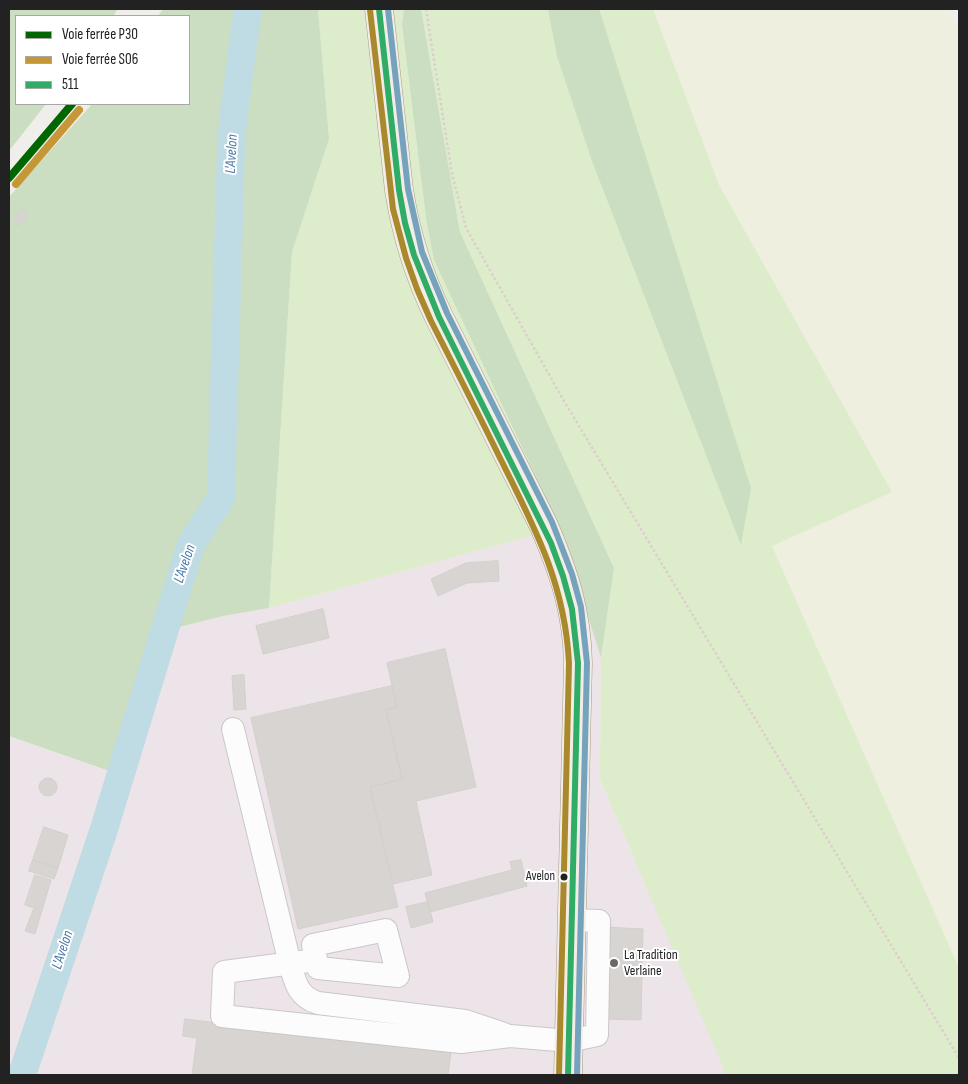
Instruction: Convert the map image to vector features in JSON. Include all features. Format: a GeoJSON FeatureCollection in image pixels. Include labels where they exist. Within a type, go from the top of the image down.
{"type":"FeatureCollection","features":[{"type":"Feature","properties":{"kind":"main road"},"geometry":{"type":"LineString","coordinates":[[378,9],[404,218],[421,278],[539,513],[558,559],[571,599],[577,637],[578,663],[568,1075]]}},
{"type":"Feature","properties":{"kind":"main road"},"geometry":{"type":"LineString","coordinates":[[390,9],[392,124]]}},
{"type":"Feature","properties":{"kind":"lane"},"geometry":{"type":"LineString","coordinates":[[233,729],[290,964],[296,986],[303,996],[310,1001],[318,1003],[465,1021],[510,1036]]}},
{"type":"Feature","properties":{"kind":"lane"},"geometry":{"type":"LineString","coordinates":[[316,960],[224,972],[222,1016],[461,1042],[510,1036],[569,1041]]}},
{"type":"Feature","properties":{"kind":"path"},"geometry":{"type":"LineString","coordinates":[[426,9],[452,174],[466,228],[564,402],[959,1058]]}},
{"type":"Feature","properties":{"kind":"shaded area"},"geometry":{"type":"Polygon","coordinates":[[[560,528],[601,658],[600,779],[725,1069],[722,1075],[9,1075],[9,736],[114,773],[164,631],[223,616],[269,608],[560,528]]]}},
{"type":"Feature","properties":{"kind":"green space"},"geometry":{"type":"Polygon","coordinates":[[[9,9],[118,9],[114,15],[15,15],[15,105],[45,105],[9,151],[9,9]]]}},
{"type":"Feature","properties":{"kind":"green space"},"geometry":{"type":"Polygon","coordinates":[[[163,9],[318,9],[329,139],[292,252],[269,608],[223,616],[164,631],[115,773],[9,736],[9,197],[91,105],[190,105],[190,15],[159,15],[163,9]]]}},
{"type":"Feature","properties":{"kind":"green space"},"geometry":{"type":"Polygon","coordinates":[[[318,9],[404,9],[402,25],[426,218],[560,528],[269,608],[292,252],[329,139],[318,9]]]}},
{"type":"Feature","properties":{"kind":"green space"},"geometry":{"type":"Polygon","coordinates":[[[404,9],[421,9],[460,232],[614,568],[601,658],[560,528],[434,260],[426,218],[402,25],[404,9]]]}},
{"type":"Feature","properties":{"kind":"green space"},"geometry":{"type":"Polygon","coordinates":[[[421,9],[653,9],[719,185],[892,492],[772,546],[959,968],[959,1075],[722,1075],[724,1069],[600,779],[601,658],[614,568],[460,232],[421,9]]]}},
{"type":"Feature","properties":{"kind":"green space"},"geometry":{"type":"Polygon","coordinates":[[[548,9],[599,9],[751,488],[741,545],[592,161],[557,56],[548,9]]]}},
{"type":"Feature","properties":{"kind":"green space"},"geometry":{"type":"Polygon","coordinates":[[[653,9],[945,9],[959,28],[959,968],[772,546],[892,492],[719,185],[653,9]]]}},
{"type":"Feature","properties":{"kind":"building"},"geometry":{"type":"Polygon","coordinates":[[[22,210],[28,215],[18,226],[13,221],[22,210]]]}},
{"type":"Feature","properties":{"kind":"building"},"geometry":{"type":"Polygon","coordinates":[[[498,561],[499,581],[467,583],[438,596],[431,579],[466,563],[498,561]]]}},
{"type":"Feature","properties":{"kind":"building"},"geometry":{"type":"Polygon","coordinates":[[[323,609],[329,638],[263,654],[256,626],[323,609]]]}},
{"type":"Feature","properties":{"kind":"building"},"geometry":{"type":"Polygon","coordinates":[[[445,649],[476,787],[416,801],[432,875],[393,884],[370,787],[402,779],[386,709],[397,707],[387,663],[445,649]]]}},
{"type":"Feature","properties":{"kind":"building"},"geometry":{"type":"Polygon","coordinates":[[[244,675],[246,709],[234,710],[232,676],[244,675]]]}},
{"type":"Feature","properties":{"kind":"building"},"geometry":{"type":"Polygon","coordinates":[[[392,686],[397,707],[386,709],[402,779],[370,787],[398,907],[298,929],[251,718],[392,686]]]}},
{"type":"Feature","properties":{"kind":"building"},"geometry":{"type":"Polygon","coordinates":[[[44,778],[52,778],[57,783],[55,794],[44,796],[39,791],[39,783],[44,778]]]}},
{"type":"Feature","properties":{"kind":"building"},"geometry":{"type":"Polygon","coordinates":[[[44,827],[68,835],[58,868],[33,860],[44,827]]]}},
{"type":"Feature","properties":{"kind":"building"},"geometry":{"type":"Polygon","coordinates":[[[33,860],[58,868],[54,879],[29,871],[33,860]]]}},
{"type":"Feature","properties":{"kind":"building"},"geometry":{"type":"Polygon","coordinates":[[[521,860],[527,886],[430,912],[425,893],[512,870],[510,862],[521,860]]]}},
{"type":"Feature","properties":{"kind":"building"},"geometry":{"type":"Polygon","coordinates":[[[35,875],[51,880],[35,934],[25,931],[34,908],[25,905],[35,875]]]}},
{"type":"Feature","properties":{"kind":"building"},"geometry":{"type":"Polygon","coordinates":[[[428,902],[433,922],[411,928],[406,907],[428,902]]]}},
{"type":"Feature","properties":{"kind":"building"},"geometry":{"type":"Polygon","coordinates":[[[604,927],[643,929],[641,1020],[604,1019],[604,927]]]}},
{"type":"Feature","properties":{"kind":"building"},"geometry":{"type":"Polygon","coordinates":[[[185,1019],[451,1052],[448,1075],[192,1075],[197,1038],[183,1036],[185,1019]]]}},
{"type":"Feature","properties":{"kind":"waterway","name":"L'Avelon"},"geometry":{"type":"LineString","coordinates":[[22,1075],[104,829],[191,544],[221,498],[231,147],[248,9]]}},
{"type":"Feature","properties":{"kind":"rail line","name":"P30"},"geometry":{"type":"LineString","coordinates":[[9,178],[71,105]]}},
{"type":"Feature","properties":{"kind":"rail line","name":"S06"},"geometry":{"type":"LineString","coordinates":[[16,184],[79,110]]}},
{"type":"Feature","properties":{"kind":"transit line","name":"511"},"geometry":{"type":"LineString","coordinates":[[379,9],[399,190],[405,223],[414,255],[439,317],[551,543],[572,609],[578,663],[568,1075]]}},
{"type":"Feature","properties":{"kind":"transit line"},"geometry":{"type":"LineString","coordinates":[[388,9],[408,189],[422,252],[447,313],[552,522],[572,574],[581,607],[587,663],[577,1075]]}},
{"type":"Feature","properties":{"kind":"transit line"},"geometry":{"type":"LineString","coordinates":[[370,10],[393,209],[406,258],[431,321],[512,482],[546,556],[561,607],[566,634],[569,663],[559,1075]]}},
{"type":"Feature","properties":{"kind":"place","name":"Avelon"},"geometry":{"type":"Point","coordinates":[564,877]}},
{"type":"Feature","properties":{"kind":"place","name":"La Tradition Verlaine"},"geometry":{"type":"Point","coordinates":[614,963]}}]}
